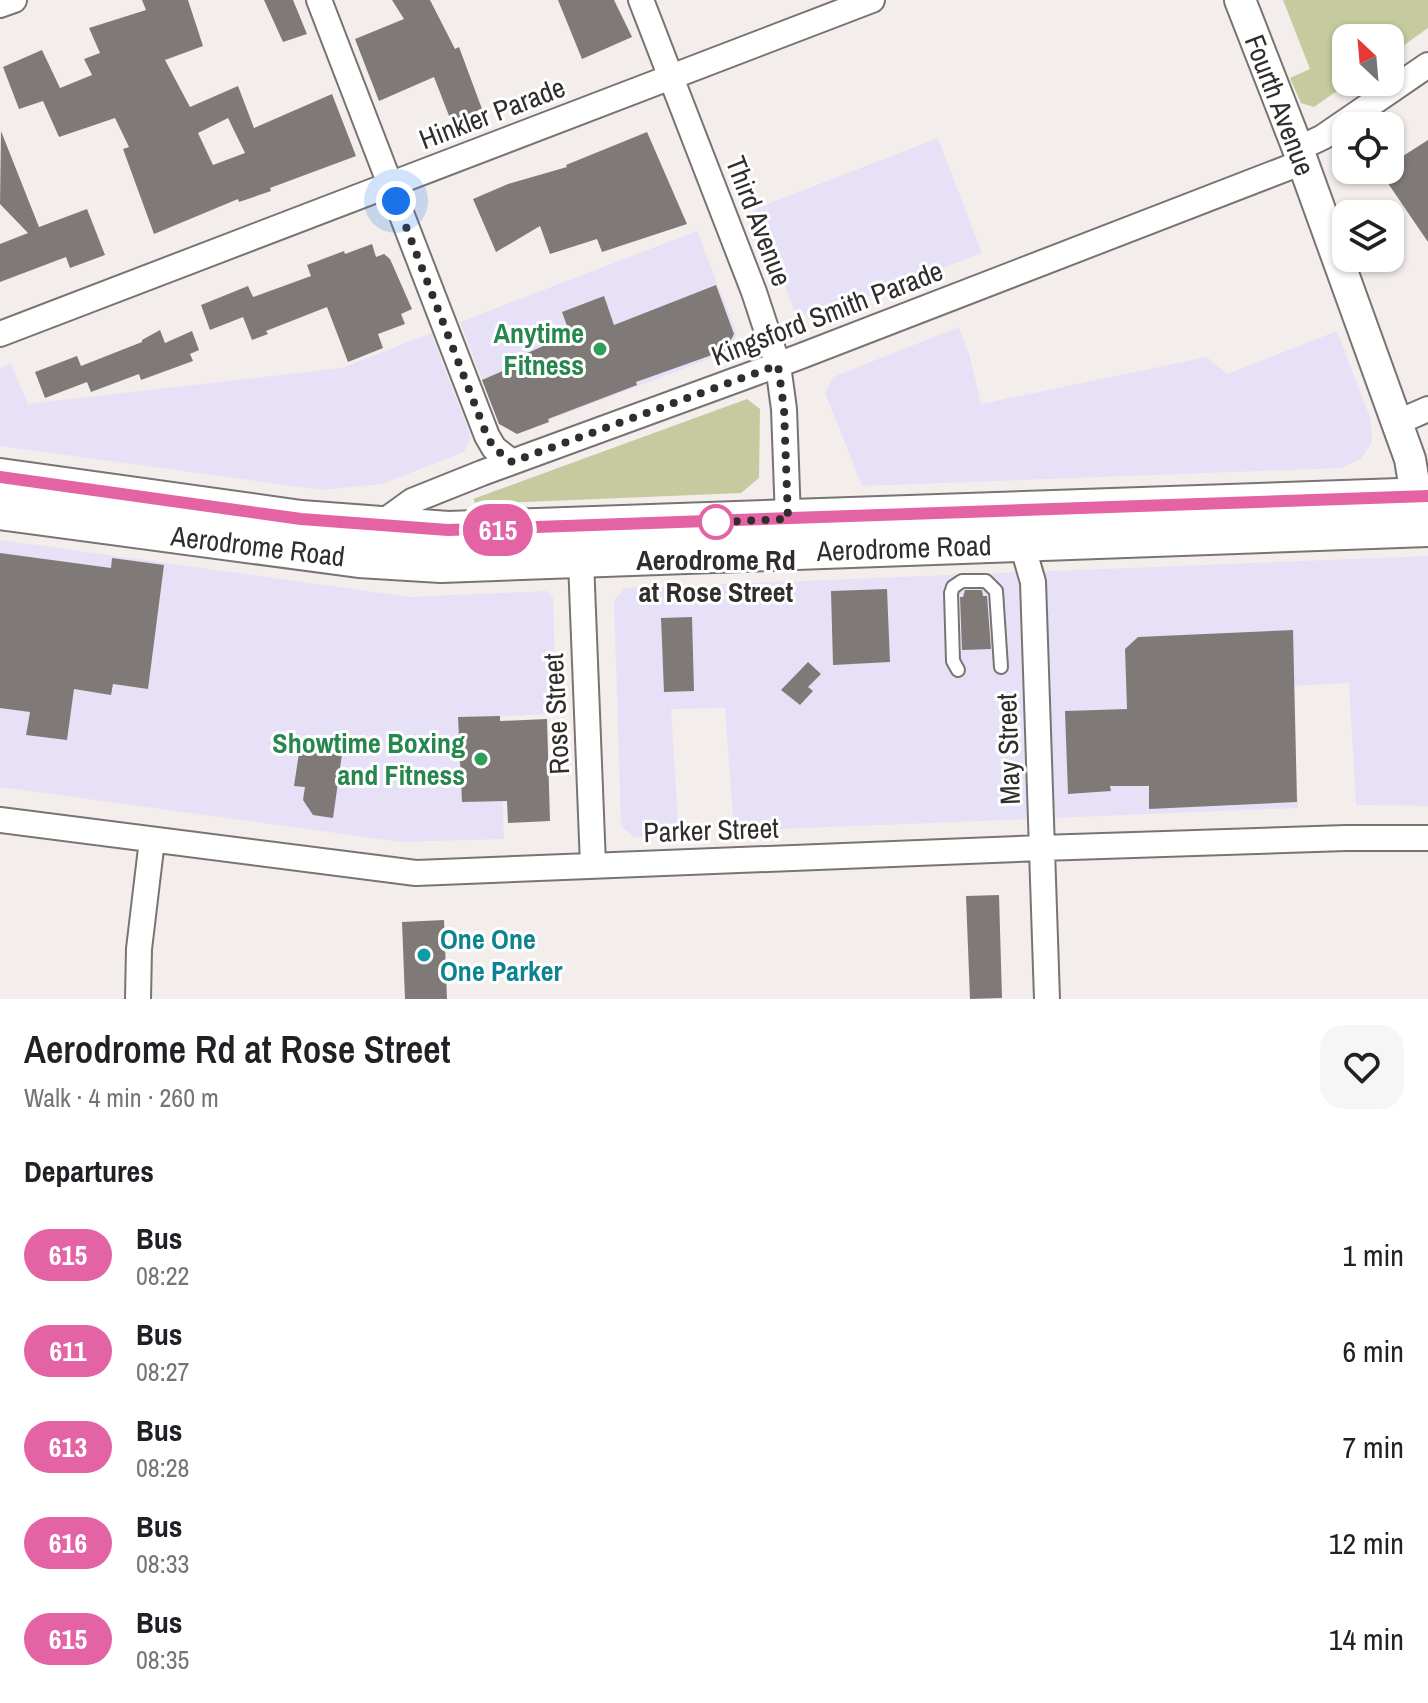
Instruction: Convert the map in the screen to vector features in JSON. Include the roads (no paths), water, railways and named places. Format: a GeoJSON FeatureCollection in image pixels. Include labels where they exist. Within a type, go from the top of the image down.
{"type":"FeatureCollection","features":[{"type":"Feature","properties":{"kind":"main road","name":"Aerodrome Road"},"geometry":{"type":"LineString","coordinates":[[0,477],[238,511],[376,527],[448,530],[990,513],[1424,512]]}},
{"type":"Feature","properties":{"kind":"main road","name":"Aerodrome Road"},"geometry":{"type":"LineString","coordinates":[[0,511],[359,559],[441,564],[1022,544],[1424,512]]}},
{"type":"Feature","properties":{"kind":"street"},"geometry":{"type":"LineString","coordinates":[[0,5],[14,0]]}},
{"type":"Feature","properties":{"kind":"street"},"geometry":{"type":"LineString","coordinates":[[319,0],[487,436],[494,448],[512,462]]}},
{"type":"Feature","properties":{"kind":"street","name":"Third Avenue"},"geometry":{"type":"LineString","coordinates":[[641,0],[754,292],[778,365],[784,409],[788,519]]}},
{"type":"Feature","properties":{"kind":"street","name":"Hinkler Parade"},"geometry":{"type":"LineString","coordinates":[[0,334],[872,0]]}},
{"type":"Feature","properties":{"kind":"street","name":"Fourth Avenue"},"geometry":{"type":"LineString","coordinates":[[1240,0],[1410,459],[1424,512]]}},
{"type":"Feature","properties":{"kind":"street","name":"Kingsford Smith Parade"},"geometry":{"type":"LineString","coordinates":[[376,527],[412,501],[778,365],[1300,156],[1428,65]]}},
{"type":"Feature","properties":{"kind":"street"},"geometry":{"type":"LineString","coordinates":[[1396,423],[1428,409]]}},
{"type":"Feature","properties":{"kind":"street"},"geometry":{"type":"LineString","coordinates":[[990,513],[1022,544]]}},
{"type":"Feature","properties":{"kind":"street","name":"May Street"},"geometry":{"type":"LineString","coordinates":[[1022,544],[1034,591],[1047,999]]}},
{"type":"Feature","properties":{"kind":"street","name":"Rose Street"},"geometry":{"type":"LineString","coordinates":[[581,561],[593,865]]}},
{"type":"Feature","properties":{"kind":"street","name":"Parker Street"},"geometry":{"type":"LineString","coordinates":[[0,820],[416,873],[1330,838],[1428,838]]}},
{"type":"Feature","properties":{"kind":"street"},"geometry":{"type":"LineString","coordinates":[[138,999],[139,949],[152,840]]}},
{"type":"Feature","properties":{"kind":"lane"},"geometry":{"type":"LineString","coordinates":[[958,670],[953,661],[951,593],[953,587],[962,581],[986,581],[996,591],[1001,667]]}},
{"type":"Feature","properties":{"kind":"place","name":"Anytime Fitness"},"geometry":{"type":"Point","coordinates":[600,349]}},
{"type":"Feature","properties":{"kind":"place","name":"Aerodrome Rd at Rose Street"},"geometry":{"type":"Point","coordinates":[716,522]}},
{"type":"Feature","properties":{"kind":"place","name":"Showtime Boxing and Fitness"},"geometry":{"type":"Point","coordinates":[481,759]}},
{"type":"Feature","properties":{"kind":"place","name":"One One One Parker"},"geometry":{"type":"Point","coordinates":[424,955]}}]}
